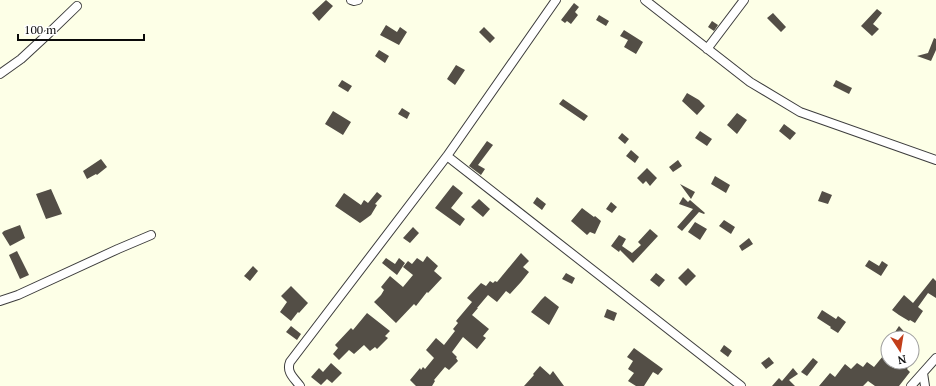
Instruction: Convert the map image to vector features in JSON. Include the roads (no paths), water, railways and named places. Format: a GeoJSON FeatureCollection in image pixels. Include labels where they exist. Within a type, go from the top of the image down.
{"type":"FeatureCollection","features":[{"type":"Feature","properties":{"kind":"street"},"geometry":{"type":"LineString","coordinates":[[351,0],[358,0]]}},
{"type":"Feature","properties":{"kind":"street"},"geometry":{"type":"LineString","coordinates":[[300,386],[289,371],[290,362],[447,156],[556,0]]}},
{"type":"Feature","properties":{"kind":"street"},"geometry":{"type":"LineString","coordinates":[[645,0],[750,82],[800,112],[936,160]]}},
{"type":"Feature","properties":{"kind":"street"},"geometry":{"type":"LineString","coordinates":[[707,49],[744,0]]}},
{"type":"Feature","properties":{"kind":"street"},"geometry":{"type":"LineString","coordinates":[[0,74],[21,59],[77,6]]}},
{"type":"Feature","properties":{"kind":"street"},"geometry":{"type":"LineString","coordinates":[[447,156],[741,386]]}},
{"type":"Feature","properties":{"kind":"street"},"geometry":{"type":"LineString","coordinates":[[0,301],[151,235]]}},
{"type":"Feature","properties":{"kind":"street"},"geometry":{"type":"LineString","coordinates":[[911,386],[935,360]]}},
{"type":"Feature","properties":{"kind":"street"},"geometry":{"type":"LineString","coordinates":[[923,373],[925,386]]}}]}
